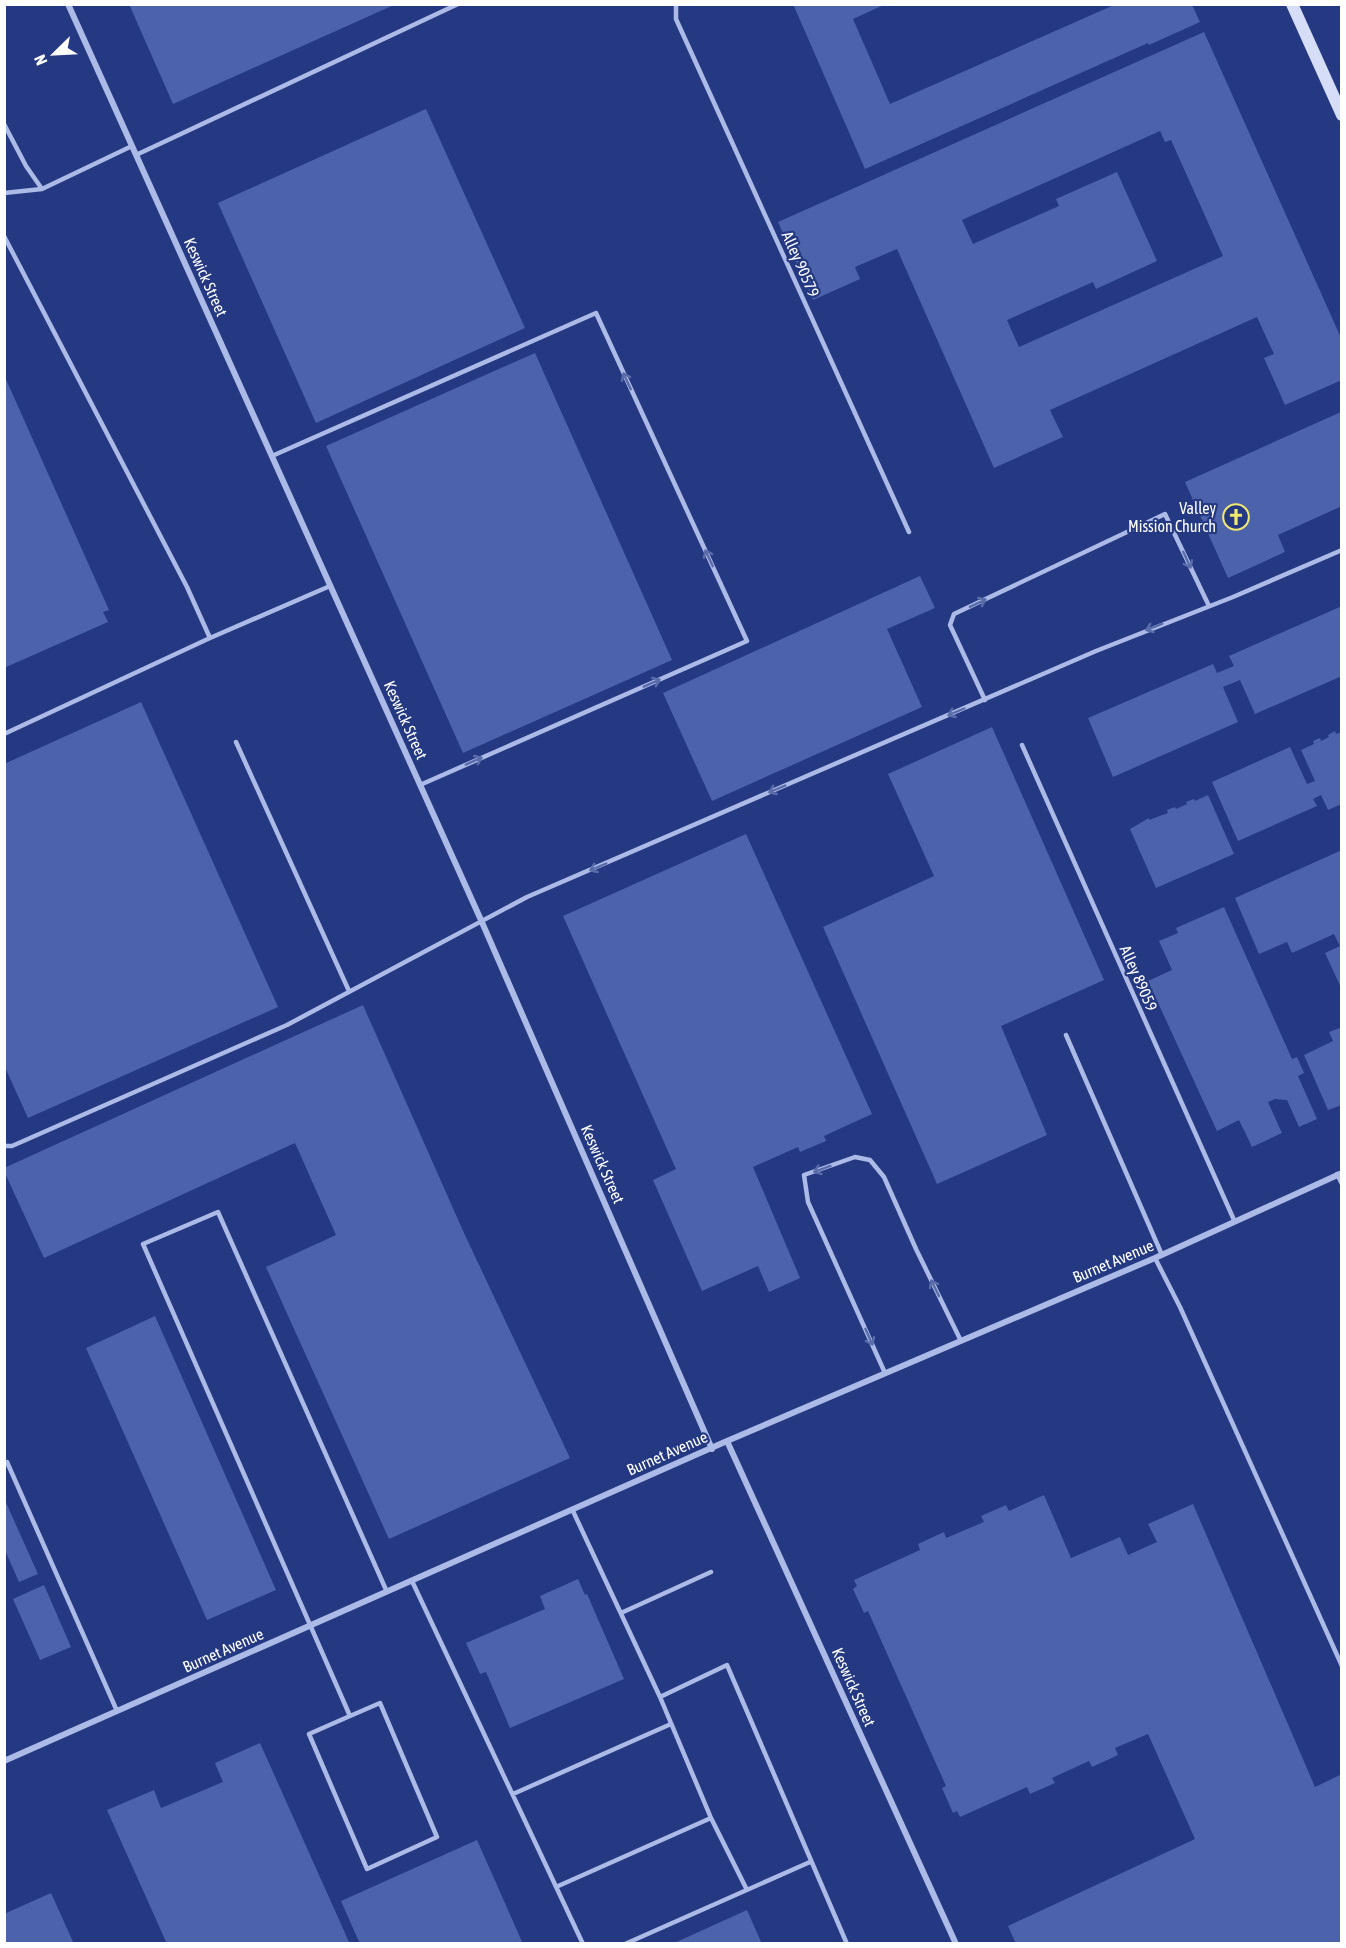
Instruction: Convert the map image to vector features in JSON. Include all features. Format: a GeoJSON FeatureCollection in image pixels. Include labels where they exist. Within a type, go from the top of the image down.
{"type":"FeatureCollection","features":[{"type":"Feature","properties":{"kind":"main road"},"geometry":{"type":"LineString","coordinates":[[1292,4],[1341,115]]}},
{"type":"Feature","properties":{"kind":"street","name":"Keswick Street"},"geometry":{"type":"LineString","coordinates":[[69,4],[481,920],[712,1449]]}},
{"type":"Feature","properties":{"kind":"street","name":"Burnet Avenue"},"geometry":{"type":"LineString","coordinates":[[4,1761],[727,1441],[1162,1255],[1234,1220],[1339,1174]]}},
{"type":"Feature","properties":{"kind":"street","name":"Keswick Street"},"geometry":{"type":"LineString","coordinates":[[727,1441],[956,1944]]}},
{"type":"Feature","properties":{"kind":"lane"},"geometry":{"type":"LineString","coordinates":[[136,155],[458,4]]}},
{"type":"Feature","properties":{"kind":"lane","name":"Alley 90579"},"geometry":{"type":"LineString","coordinates":[[676,4],[676,19],[909,532]]}},
{"type":"Feature","properties":{"kind":"lane"},"geometry":{"type":"LineString","coordinates":[[4,124],[26,166],[42,189]]}},
{"type":"Feature","properties":{"kind":"lane"},"geometry":{"type":"LineString","coordinates":[[4,193],[42,189],[132,146]]}},
{"type":"Feature","properties":{"kind":"lane"},"geometry":{"type":"LineString","coordinates":[[4,236],[187,587],[210,638]]}},
{"type":"Feature","properties":{"kind":"lane"},"geometry":{"type":"LineString","coordinates":[[272,456],[596,313],[747,641],[420,785]]}},
{"type":"Feature","properties":{"kind":"lane"},"geometry":{"type":"LineString","coordinates":[[985,699],[950,625],[954,614],[1165,514],[1209,606]]}},
{"type":"Feature","properties":{"kind":"lane"},"geometry":{"type":"LineString","coordinates":[[4,1146],[12,1146],[287,1025],[526,897],[1096,651],[1233,597],[1341,550]]}},
{"type":"Feature","properties":{"kind":"lane"},"geometry":{"type":"LineString","coordinates":[[4,734],[210,638],[330,586]]}},
{"type":"Feature","properties":{"kind":"lane"},"geometry":{"type":"LineString","coordinates":[[236,742],[349,991]]}},
{"type":"Feature","properties":{"kind":"lane","name":"Alley 89059"},"geometry":{"type":"LineString","coordinates":[[1022,745],[1234,1220]]}},
{"type":"Feature","properties":{"kind":"lane"},"geometry":{"type":"LineString","coordinates":[[1066,1035],[1162,1255]]}},
{"type":"Feature","properties":{"kind":"lane"},"geometry":{"type":"LineString","coordinates":[[885,1373],[808,1202],[804,1175],[855,1156],[870,1160],[884,1178],[961,1341]]}},
{"type":"Feature","properties":{"kind":"lane"},"geometry":{"type":"LineString","coordinates":[[1339,1174],[1341,1184]]}},
{"type":"Feature","properties":{"kind":"lane"},"geometry":{"type":"LineString","coordinates":[[350,1716],[143,1244],[218,1212],[387,1592]]}},
{"type":"Feature","properties":{"kind":"lane"},"geometry":{"type":"LineString","coordinates":[[1155,1258],[1180,1307],[1341,1666]]}},
{"type":"Feature","properties":{"kind":"lane"},"geometry":{"type":"LineString","coordinates":[[7,1462],[117,1711]]}},
{"type":"Feature","properties":{"kind":"lane"},"geometry":{"type":"LineString","coordinates":[[572,1509],[660,1697],[711,1818],[747,1890]]}},
{"type":"Feature","properties":{"kind":"lane"},"geometry":{"type":"LineString","coordinates":[[621,1613],[711,1572]]}},
{"type":"Feature","properties":{"kind":"lane"},"geometry":{"type":"LineString","coordinates":[[412,1581],[583,1944]]}},
{"type":"Feature","properties":{"kind":"lane"},"geometry":{"type":"LineString","coordinates":[[660,1697],[727,1665],[847,1944]]}},
{"type":"Feature","properties":{"kind":"lane"},"geometry":{"type":"LineString","coordinates":[[380,1703],[437,1837],[367,1869],[309,1734],[350,1716],[380,1703]]}},
{"type":"Feature","properties":{"kind":"lane"},"geometry":{"type":"LineString","coordinates":[[513,1794],[671,1724]]}},
{"type":"Feature","properties":{"kind":"lane"},"geometry":{"type":"LineString","coordinates":[[556,1887],[711,1818]]}},
{"type":"Feature","properties":{"kind":"lane"},"geometry":{"type":"LineString","coordinates":[[625,1944],[810,1862]]}},
{"type":"Feature","properties":{"kind":"building"},"geometry":{"type":"Polygon","coordinates":[[[129,4],[396,4],[173,104],[129,4]]]}},
{"type":"Feature","properties":{"kind":"building"},"geometry":{"type":"Polygon","coordinates":[[[793,4],[886,4],[853,19],[890,104],[1114,5],[1192,5],[1200,22],[865,169],[793,4]]]}},
{"type":"Feature","properties":{"kind":"building"},"geometry":{"type":"Polygon","coordinates":[[[1204,32],[1342,340],[1342,380],[1285,405],[1264,358],[1274,354],[1257,317],[1050,410],[1063,437],[994,468],[897,249],[855,267],[860,279],[813,300],[778,222],[1204,32]],[[1160,131],[962,220],[973,244],[1059,206],[1056,199],[1117,172],[1157,261],[1096,289],[1093,282],[1007,320],[1019,347],[1223,256],[1171,140],[1165,142],[1160,131]]]}},
{"type":"Feature","properties":{"kind":"building"},"geometry":{"type":"Polygon","coordinates":[[[426,109],[525,328],[316,423],[218,203],[426,109]]]}},
{"type":"Feature","properties":{"kind":"building"},"geometry":{"type":"Polygon","coordinates":[[[535,353],[672,660],[463,753],[326,446],[535,353]]]}},
{"type":"Feature","properties":{"kind":"building"},"geometry":{"type":"Polygon","coordinates":[[[4,375],[109,610],[103,612],[108,622],[4,668],[4,375]]]}},
{"type":"Feature","properties":{"kind":"building"},"geometry":{"type":"Polygon","coordinates":[[[1341,412],[1342,506],[1278,535],[1285,552],[1228,578],[1185,482],[1341,412]]]}},
{"type":"Feature","properties":{"kind":"building"},"geometry":{"type":"Polygon","coordinates":[[[920,576],[935,608],[887,629],[922,707],[712,801],[663,693],[920,576]]]}},
{"type":"Feature","properties":{"kind":"building"},"geometry":{"type":"Polygon","coordinates":[[[1342,606],[1342,676],[1255,714],[1240,680],[1223,687],[1238,722],[1113,777],[1088,718],[1213,664],[1217,673],[1234,666],[1229,656],[1342,606]]]}},
{"type":"Feature","properties":{"kind":"building"},"geometry":{"type":"Polygon","coordinates":[[[141,702],[278,1007],[28,1118],[4,1065],[4,764],[141,702]]]}},
{"type":"Feature","properties":{"kind":"building"},"geometry":{"type":"Polygon","coordinates":[[[992,727],[1104,980],[1001,1026],[1047,1135],[937,1184],[823,927],[934,876],[888,774],[992,727]]]}},
{"type":"Feature","properties":{"kind":"building"},"geometry":{"type":"Polygon","coordinates":[[[1335,731],[1336,734],[1342,732],[1342,804],[1328,810],[1321,795],[1313,799],[1317,806],[1238,841],[1212,782],[1290,747],[1307,784],[1315,781],[1301,750],[1314,744],[1313,741],[1320,738],[1321,741],[1329,737],[1328,735],[1335,731]]]}},
{"type":"Feature","properties":{"kind":"building"},"geometry":{"type":"Polygon","coordinates":[[[1208,795],[1234,854],[1156,888],[1130,829],[1149,818],[1149,820],[1168,813],[1167,810],[1175,807],[1176,809],[1187,804],[1186,802],[1208,795]]]}},
{"type":"Feature","properties":{"kind":"building"},"geometry":{"type":"Polygon","coordinates":[[[746,834],[872,1114],[824,1136],[826,1141],[800,1152],[798,1147],[753,1167],[800,1278],[769,1292],[758,1266],[702,1291],[653,1180],[676,1169],[563,916],[746,834]]]}},
{"type":"Feature","properties":{"kind":"building"},"geometry":{"type":"Polygon","coordinates":[[[1342,850],[1342,990],[1325,953],[1340,946],[1334,934],[1292,953],[1287,942],[1259,954],[1235,898],[1342,850]]]}},
{"type":"Feature","properties":{"kind":"building"},"geometry":{"type":"Polygon","coordinates":[[[1224,907],[1292,1059],[1297,1057],[1304,1073],[1298,1076],[1317,1119],[1299,1127],[1287,1100],[1275,1099],[1268,1102],[1282,1133],[1252,1147],[1239,1120],[1217,1131],[1148,981],[1172,970],[1159,941],[1178,933],[1176,928],[1224,907]]]}},
{"type":"Feature","properties":{"kind":"building"},"geometry":{"type":"Polygon","coordinates":[[[363,1005],[464,1233],[570,1458],[389,1539],[266,1267],[336,1235],[295,1143],[44,1258],[4,1171],[4,1168],[363,1005]]]}},
{"type":"Feature","properties":{"kind":"building"},"geometry":{"type":"Polygon","coordinates":[[[1342,1027],[1342,1105],[1328,1110],[1304,1055],[1333,1041],[1329,1032],[1342,1027]]]}},
{"type":"Feature","properties":{"kind":"building"},"geometry":{"type":"Polygon","coordinates":[[[155,1316],[276,1590],[207,1620],[86,1348],[155,1316]]]}},
{"type":"Feature","properties":{"kind":"building"},"geometry":{"type":"Polygon","coordinates":[[[1044,1495],[1071,1558],[1120,1537],[1128,1555],[1157,1542],[1148,1524],[1193,1504],[1315,1787],[1342,1774],[1342,1944],[1016,1944],[1008,1926],[1195,1839],[1148,1734],[1115,1748],[1118,1755],[1092,1767],[1089,1761],[1052,1778],[1055,1783],[1030,1794],[1027,1787],[960,1817],[957,1811],[953,1813],[942,1788],[946,1786],[868,1611],[864,1613],[853,1589],[857,1586],[854,1580],[920,1550],[918,1544],[944,1532],[946,1538],[984,1522],[981,1516],[1006,1505],[1009,1511],[1044,1495]]]}},
{"type":"Feature","properties":{"kind":"building"},"geometry":{"type":"Polygon","coordinates":[[[4,1498],[38,1574],[19,1582],[4,1548],[4,1498]]]}},
{"type":"Feature","properties":{"kind":"building"},"geometry":{"type":"Polygon","coordinates":[[[578,1579],[585,1595],[587,1594],[624,1679],[510,1728],[486,1672],[480,1674],[466,1643],[545,1609],[540,1596],[578,1579]]]}},
{"type":"Feature","properties":{"kind":"building"},"geometry":{"type":"Polygon","coordinates":[[[44,1585],[71,1647],[40,1660],[13,1599],[44,1585]]]}},
{"type":"Feature","properties":{"kind":"building"},"geometry":{"type":"Polygon","coordinates":[[[260,1743],[349,1942],[167,1944],[107,1810],[154,1790],[161,1808],[223,1782],[215,1763],[260,1743]]]}},
{"type":"Feature","properties":{"kind":"building"},"geometry":{"type":"Polygon","coordinates":[[[477,1840],[523,1944],[360,1944],[341,1901],[477,1840]]]}},
{"type":"Feature","properties":{"kind":"building"},"geometry":{"type":"Polygon","coordinates":[[[51,1893],[74,1944],[4,1944],[4,1914],[51,1893]]]}},
{"type":"Feature","properties":{"kind":"building"},"geometry":{"type":"Polygon","coordinates":[[[747,1910],[762,1944],[672,1944],[747,1910]]]}},
{"type":"Feature","properties":{"kind":"place","name":"Valley Mission Church"},"geometry":{"type":"Point","coordinates":[1236,517]}}]}
